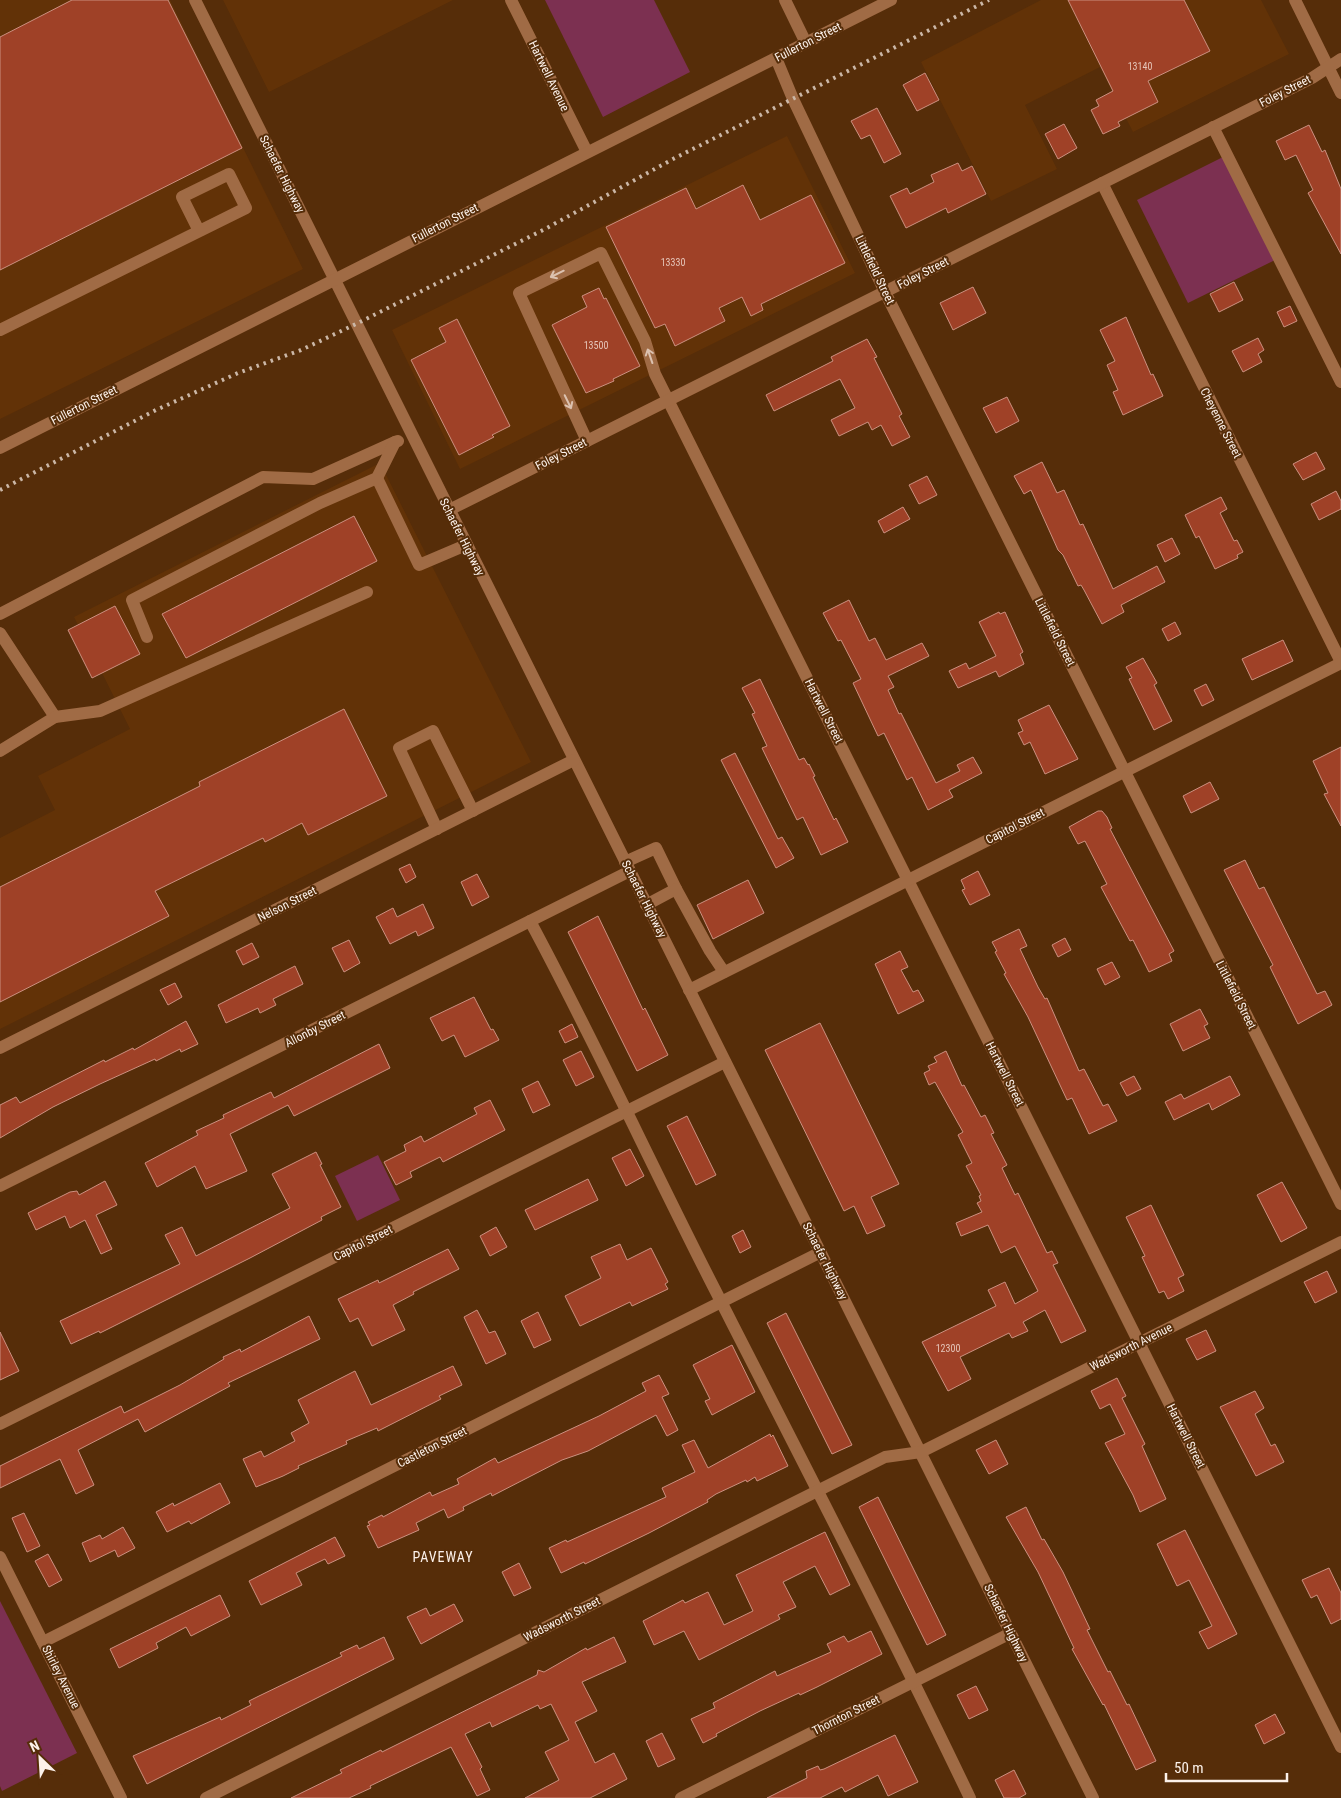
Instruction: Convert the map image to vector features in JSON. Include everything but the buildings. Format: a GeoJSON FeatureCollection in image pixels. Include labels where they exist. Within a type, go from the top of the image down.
{"type":"FeatureCollection","features":[{"type":"Feature","properties":{"kind":"street","name":"Schaefer Highway"},"geometry":{"type":"LineString","coordinates":[[195,0],[1093,1798]]}},
{"type":"Feature","properties":{"kind":"street","name":"Hartwell Avenue"},"geometry":{"type":"LineString","coordinates":[[511,0],[587,152]]}},
{"type":"Feature","properties":{"kind":"street"},"geometry":{"type":"LineString","coordinates":[[785,0],[806,43]]}},
{"type":"Feature","properties":{"kind":"street","name":"Fullerton Street"},"geometry":{"type":"LineString","coordinates":[[0,448],[891,0]]}},
{"type":"Feature","properties":{"kind":"street"},"geometry":{"type":"LineString","coordinates":[[1295,0],[1341,93]]}},
{"type":"Feature","properties":{"kind":"street","name":"Littlefield Street"},"geometry":{"type":"LineString","coordinates":[[776,58],[793,99],[885,292],[1341,1204]]}},
{"type":"Feature","properties":{"kind":"street","name":"Foley Street"},"geometry":{"type":"LineString","coordinates":[[449,510],[1312,78],[1341,59]]}},
{"type":"Feature","properties":{"kind":"street"},"geometry":{"type":"LineString","coordinates":[[1213,127],[1341,382]]}},
{"type":"Feature","properties":{"kind":"street"},"geometry":{"type":"LineString","coordinates":[[0,330],[246,208],[229,174],[182,197],[199,231]]}},
{"type":"Feature","properties":{"kind":"street","name":"Cheyenne Street"},"geometry":{"type":"LineString","coordinates":[[1102,183],[1341,662]]}},
{"type":"Feature","properties":{"kind":"street","name":"Hartwell Street"},"geometry":{"type":"LineString","coordinates":[[587,441],[519,293],[601,253],[645,341],[655,374],[1341,1747]]}},
{"type":"Feature","properties":{"kind":"street"},"geometry":{"type":"LineString","coordinates":[[0,614],[263,477],[313,480],[411,434]]}},
{"type":"Feature","properties":{"kind":"street"},"geometry":{"type":"LineString","coordinates":[[147,637],[132,600],[320,503],[377,478],[395,442]]}},
{"type":"Feature","properties":{"kind":"street"},"geometry":{"type":"LineString","coordinates":[[377,478],[419,565],[466,545]]}},
{"type":"Feature","properties":{"kind":"street"},"geometry":{"type":"LineString","coordinates":[[0,751],[55,717],[100,711],[366,592]]}},
{"type":"Feature","properties":{"kind":"street"},"geometry":{"type":"LineString","coordinates":[[0,633],[55,717]]}},
{"type":"Feature","properties":{"kind":"street","name":"Capitol Street"},"geometry":{"type":"LineString","coordinates":[[689,990],[1341,662]]}},
{"type":"Feature","properties":{"kind":"street"},"geometry":{"type":"LineString","coordinates":[[437,829],[399,748],[433,731],[473,811]]}},
{"type":"Feature","properties":{"kind":"street","name":"Nelson Street"},"geometry":{"type":"LineString","coordinates":[[0,1048],[574,760]]}},
{"type":"Feature","properties":{"kind":"street","name":"Allonby Street"},"geometry":{"type":"LineString","coordinates":[[0,1186],[530,921],[627,867],[656,848],[676,889]]}},
{"type":"Feature","properties":{"kind":"street"},"geometry":{"type":"LineString","coordinates":[[646,905],[676,889],[710,951],[724,972]]}},
{"type":"Feature","properties":{"kind":"street"},"geometry":{"type":"LineString","coordinates":[[530,921],[816,1491],[914,1681],[970,1798]]}},
{"type":"Feature","properties":{"kind":"street","name":"Capitol Street"},"geometry":{"type":"LineString","coordinates":[[0,1424],[725,1062]]}},
{"type":"Feature","properties":{"kind":"street","name":"Wadsworth Avenue"},"geometry":{"type":"LineString","coordinates":[[921,1452],[1341,1242]]}},
{"type":"Feature","properties":{"kind":"street","name":"Castleton Street"},"geometry":{"type":"LineString","coordinates":[[43,1642],[820,1252]]}},
{"type":"Feature","properties":{"kind":"street","name":"Wadsworth Street"},"geometry":{"type":"LineString","coordinates":[[206,1798],[885,1457],[921,1452]]}},
{"type":"Feature","properties":{"kind":"street","name":"Shirley Avenue"},"geometry":{"type":"LineString","coordinates":[[0,1556],[122,1798]]}},
{"type":"Feature","properties":{"kind":"street","name":"Thornton Street"},"geometry":{"type":"LineString","coordinates":[[681,1798],[1011,1633]]}},
{"type":"Feature","properties":{"kind":"shaded area"},"geometry":{"type":"Polygon","coordinates":[[[0,0],[170,0],[303,269],[0,419],[0,0]]]}},
{"type":"Feature","properties":{"kind":"shaded area"},"geometry":{"type":"Polygon","coordinates":[[[223,0],[453,0],[269,92],[223,0]]]}},
{"type":"Feature","properties":{"kind":"shaded area"},"geometry":{"type":"Polygon","coordinates":[[[545,0],[654,0],[690,72],[603,117],[545,0]]]}},
{"type":"Feature","properties":{"kind":"shaded area"},"geometry":{"type":"Polygon","coordinates":[[[1041,0],[1261,0],[1289,54],[1133,132],[1100,67],[1025,105],[1057,169],[991,201],[921,62],[1041,0]]]}},
{"type":"Feature","properties":{"kind":"shaded area"},"geometry":{"type":"Polygon","coordinates":[[[787,136],[855,273],[460,469],[392,330],[787,136]]]}},
{"type":"Feature","properties":{"kind":"shaded area"},"geometry":{"type":"Polygon","coordinates":[[[1223,157],[1275,260],[1188,303],[1137,200],[1223,157]]]}},
{"type":"Feature","properties":{"kind":"shaded area"},"geometry":{"type":"Polygon","coordinates":[[[380,463],[531,762],[0,1029],[0,838],[55,810],[38,776],[130,729],[74,617],[380,463]]]}},
{"type":"Feature","properties":{"kind":"shaded area"},"geometry":{"type":"Polygon","coordinates":[[[378,1155],[400,1200],[357,1221],[335,1176],[378,1155]]]}},
{"type":"Feature","properties":{"kind":"shaded area"},"geometry":{"type":"Polygon","coordinates":[[[0,1601],[77,1753],[2,1791],[0,1786],[0,1601]]]}},
{"type":"Feature","properties":{"kind":"railway"},"geometry":{"type":"LineString","coordinates":[[0,490],[156,410],[238,373],[301,350],[356,324],[545,229],[673,159],[989,0]]}},
{"type":"Feature","properties":{"kind":"district","name":"PAVEWAY"},"geometry":{"type":"Point","coordinates":[443,1557]}}]}
